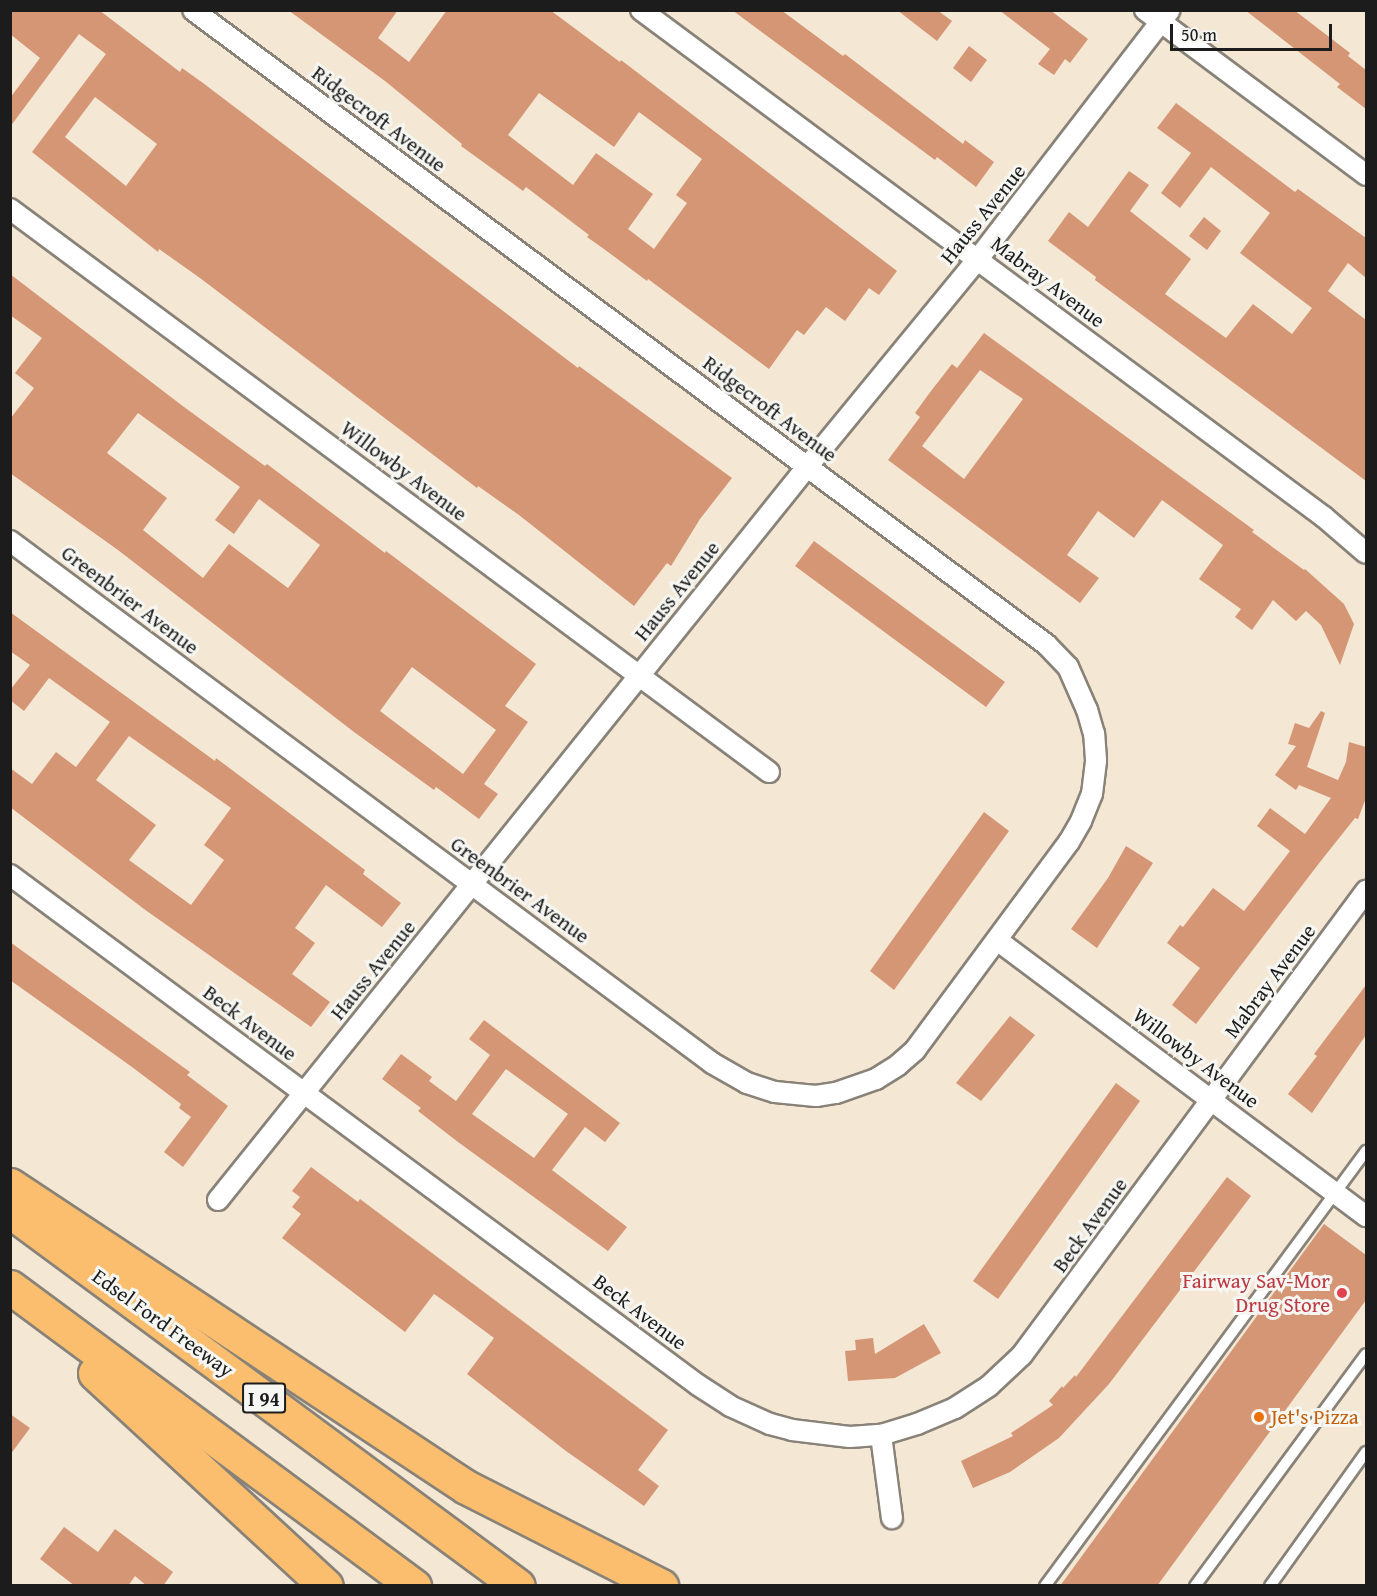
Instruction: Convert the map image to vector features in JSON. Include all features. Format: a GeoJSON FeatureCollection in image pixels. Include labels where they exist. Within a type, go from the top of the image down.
{"type":"FeatureCollection","features":[{"type":"Feature","properties":{"kind":"highway"},"geometry":{"type":"LineString","coordinates":[[10,1185],[466,1487],[661,1586]]}},
{"type":"Feature","properties":{"kind":"highway","name":"Edsel Ford Freeway"},"geometry":{"type":"LineString","coordinates":[[10,1211],[518,1586]]}},
{"type":"Feature","properties":{"kind":"highway"},"geometry":{"type":"LineString","coordinates":[[10,1287],[414,1586]]}},
{"type":"Feature","properties":{"kind":"highway"},"geometry":{"type":"LineString","coordinates":[[10,1299],[133,1407],[326,1586]]}},
{"type":"Feature","properties":{"kind":"street","name":"Ridgecroft Avenue"},"geometry":{"type":"LineString","coordinates":[[193,10],[1047,645],[1068,667],[1087,710],[1094,734],[1096,760],[1092,794],[1069,842],[997,940]]}},
{"type":"Feature","properties":{"kind":"street","name":"Mabray Avenue"},"geometry":{"type":"LineString","coordinates":[[641,10],[1324,517],[1366,553]]}},
{"type":"Feature","properties":{"kind":"street","name":"Hauss Avenue"},"geometry":{"type":"LineString","coordinates":[[218,1200],[639,675],[978,259],[1159,14]]}},
{"type":"Feature","properties":{"kind":"street"},"geometry":{"type":"LineString","coordinates":[[1159,14],[1366,175]]}},
{"type":"Feature","properties":{"kind":"street","name":"Willowby Avenue"},"geometry":{"type":"LineString","coordinates":[[10,209],[770,772]]}},
{"type":"Feature","properties":{"kind":"street","name":"Greenbrier Avenue"},"geometry":{"type":"LineString","coordinates":[[10,541],[731,1075],[762,1089],[791,1095],[836,1093],[876,1079],[898,1065],[930,1031],[997,940]]}},
{"type":"Feature","properties":{"kind":"street","name":"Beck Avenue"},"geometry":{"type":"LineString","coordinates":[[10,875],[730,1406],[760,1420],[792,1430],[850,1437],[881,1435],[917,1424],[955,1408],[989,1386],[1022,1355],[1212,1100]]}},
{"type":"Feature","properties":{"kind":"street","name":"Mabray Avenue"},"geometry":{"type":"LineString","coordinates":[[1212,1100],[1366,891]]}},
{"type":"Feature","properties":{"kind":"street","name":"Willowby Avenue"},"geometry":{"type":"LineString","coordinates":[[997,940],[1366,1216]]}},
{"type":"Feature","properties":{"kind":"street"},"geometry":{"type":"LineString","coordinates":[[881,1435],[892,1518]]}},
{"type":"Feature","properties":{"kind":"lane"},"geometry":{"type":"LineString","coordinates":[[1045,1586],[1366,1150]]}},
{"type":"Feature","properties":{"kind":"lane"},"geometry":{"type":"LineString","coordinates":[[1195,1586],[1366,1354]]}},
{"type":"Feature","properties":{"kind":"lane"},"geometry":{"type":"LineString","coordinates":[[1270,1586],[1366,1452]]}},
{"type":"Feature","properties":{"kind":"building"},"geometry":{"type":"Polygon","coordinates":[[[10,10],[99,10],[180,72],[182,68],[203,83],[578,368],[579,366],[732,478],[700,519],[671,566],[667,563],[634,606],[519,515],[478,486],[477,488],[200,278],[159,249],[158,252],[32,152],[106,54],[79,34],[10,127],[10,98],[40,58],[10,34],[10,10]],[[95,97],[65,137],[126,186],[157,144],[95,97]]]}},
{"type":"Feature","properties":{"kind":"building"},"geometry":{"type":"Polygon","coordinates":[[[288,10],[398,10],[378,38],[409,62],[447,10],[550,10],[620,62],[621,60],[897,271],[879,295],[869,288],[845,321],[826,307],[804,335],[797,330],[769,369],[648,279],[647,281],[587,237],[589,235],[526,187],[523,191],[461,146],[462,144],[385,81],[288,10]],[[539,93],[508,135],[573,185],[596,153],[653,194],[628,229],[654,249],[687,203],[676,195],[702,159],[639,112],[614,147],[539,93]]]}},
{"type":"Feature","properties":{"kind":"building"},"geometry":{"type":"Polygon","coordinates":[[[732,10],[781,10],[843,56],[845,54],[963,144],[965,140],[994,162],[976,187],[937,157],[935,160],[732,10]]]}},
{"type":"Feature","properties":{"kind":"building"},"geometry":{"type":"Polygon","coordinates":[[[897,10],[937,10],[952,21],[937,41],[897,10]]]}},
{"type":"Feature","properties":{"kind":"building"},"geometry":{"type":"Polygon","coordinates":[[[999,10],[1050,10],[1088,39],[1070,63],[1065,59],[1054,75],[1038,64],[1050,49],[999,10]]]}},
{"type":"Feature","properties":{"kind":"building"},"geometry":{"type":"Polygon","coordinates":[[[1245,10],[1294,10],[1350,53],[1348,56],[1366,70],[1366,109],[1337,87],[1340,84],[1245,10]]]}},
{"type":"Feature","properties":{"kind":"building"},"geometry":{"type":"Polygon","coordinates":[[[969,46],[987,60],[971,82],[953,68],[969,46]]]}},
{"type":"Feature","properties":{"kind":"building"},"geometry":{"type":"Polygon","coordinates":[[[1176,103],[1295,192],[1298,189],[1366,238],[1366,278],[1348,263],[1328,291],[1366,320],[1366,481],[1095,280],[1096,277],[1048,241],[1069,212],[1088,227],[1129,171],[1149,185],[1130,211],[1191,259],[1165,294],[1226,338],[1253,304],[1292,334],[1312,308],[1240,253],[1270,213],[1211,167],[1180,208],[1161,193],[1191,153],[1157,128],[1176,103]]]}},
{"type":"Feature","properties":{"kind":"building"},"geometry":{"type":"Polygon","coordinates":[[[1204,217],[1221,231],[1207,250],[1189,236],[1204,217]]]}},
{"type":"Feature","properties":{"kind":"building"},"geometry":{"type":"Polygon","coordinates":[[[10,274],[184,407],[265,466],[267,464],[536,664],[505,706],[528,722],[484,784],[498,794],[479,819],[436,787],[434,790],[354,732],[118,550],[10,473],[10,419],[34,388],[15,373],[42,338],[10,315],[10,274]],[[138,413],[107,453],[167,498],[143,530],[203,578],[229,544],[288,588],[320,545],[259,499],[234,534],[215,520],[240,487],[138,413]],[[412,667],[380,711],[463,774],[496,730],[412,667]]]}},
{"type":"Feature","properties":{"kind":"building"},"geometry":{"type":"Polygon","coordinates":[[[984,333],[1305,569],[1344,604],[1354,624],[1340,665],[1321,625],[1306,611],[1296,621],[1273,600],[1252,630],[1235,617],[1241,609],[1199,579],[1223,545],[1162,500],[1134,538],[1098,511],[1067,555],[1099,578],[1080,603],[888,460],[920,417],[915,413],[928,395],[952,364],[957,368],[984,333]],[[980,370],[922,446],[964,479],[1023,399],[980,370]]]}},
{"type":"Feature","properties":{"kind":"building"},"geometry":{"type":"Polygon","coordinates":[[[814,541],[1005,682],[986,707],[795,566],[814,541]]]}},
{"type":"Feature","properties":{"kind":"building"},"geometry":{"type":"Polygon","coordinates":[[[10,612],[215,761],[216,758],[365,870],[363,874],[401,903],[382,927],[326,885],[295,928],[315,943],[292,974],[330,1002],[311,1027],[144,909],[10,807],[10,768],[32,784],[56,752],[76,767],[110,722],[49,678],[24,711],[10,700],[10,690],[30,665],[10,651],[10,612]],[[129,736],[96,780],[156,825],[129,860],[191,905],[224,860],[204,845],[231,808],[129,736]]]}},
{"type":"Feature","properties":{"kind":"building"},"geometry":{"type":"Polygon","coordinates":[[[1321,711],[1325,713],[1307,767],[1338,780],[1346,762],[1349,742],[1366,747],[1366,798],[1358,819],[1355,818],[1320,862],[1196,1024],[1172,1005],[1200,968],[1167,943],[1180,925],[1183,927],[1213,888],[1244,911],[1290,851],[1257,826],[1270,808],[1305,834],[1331,798],[1299,785],[1296,790],[1275,775],[1296,746],[1288,744],[1295,723],[1309,728],[1321,711]]]}},
{"type":"Feature","properties":{"kind":"building"},"geometry":{"type":"Polygon","coordinates":[[[984,812],[1009,831],[894,990],[870,971],[984,812]]]}},
{"type":"Feature","properties":{"kind":"building"},"geometry":{"type":"Polygon","coordinates":[[[1126,846],[1153,863],[1097,948],[1071,929],[1108,878],[1126,846]]]}},
{"type":"Feature","properties":{"kind":"building"},"geometry":{"type":"Polygon","coordinates":[[[10,942],[190,1072],[187,1075],[228,1106],[183,1167],[164,1152],[191,1117],[179,1108],[181,1104],[10,980],[10,942]]]}},
{"type":"Feature","properties":{"kind":"building"},"geometry":{"type":"Polygon","coordinates":[[[1366,985],[1366,1035],[1312,1113],[1288,1094],[1317,1056],[1314,1054],[1366,985]]]}},
{"type":"Feature","properties":{"kind":"building"},"geometry":{"type":"Polygon","coordinates":[[[1010,1016],[1035,1035],[981,1101],[956,1083],[1010,1016]]]}},
{"type":"Feature","properties":{"kind":"building"},"geometry":{"type":"Polygon","coordinates":[[[484,1020],[620,1123],[605,1142],[585,1127],[552,1170],[627,1227],[608,1251],[458,1142],[418,1111],[421,1108],[382,1079],[401,1054],[432,1077],[429,1081],[456,1101],[490,1055],[469,1039],[484,1020]],[[506,1069],[472,1114],[534,1158],[568,1114],[506,1069]]]}},
{"type":"Feature","properties":{"kind":"building"},"geometry":{"type":"Polygon","coordinates":[[[1116,1083],[1140,1101],[998,1299],[973,1281],[1116,1083]]]}},
{"type":"Feature","properties":{"kind":"building"},"geometry":{"type":"Polygon","coordinates":[[[311,1167],[358,1202],[360,1199],[668,1430],[638,1470],[659,1486],[644,1506],[566,1451],[467,1374],[494,1338],[451,1306],[434,1294],[405,1332],[282,1238],[301,1214],[292,1207],[300,1197],[292,1191],[311,1167]]]}},
{"type":"Feature","properties":{"kind":"building"},"geometry":{"type":"Polygon","coordinates":[[[1227,1177],[1251,1196],[1109,1384],[1059,1438],[1010,1472],[973,1488],[961,1461],[1013,1436],[1011,1433],[1053,1405],[1049,1401],[1062,1386],[1063,1388],[1075,1375],[1076,1377],[1227,1177]]]}},
{"type":"Feature","properties":{"kind":"building"},"geometry":{"type":"Polygon","coordinates":[[[1324,1224],[1366,1255],[1366,1300],[1157,1586],[1060,1586],[1324,1224]]]}},
{"type":"Feature","properties":{"kind":"building"},"geometry":{"type":"Polygon","coordinates":[[[924,1324],[941,1353],[895,1378],[848,1381],[845,1351],[856,1350],[855,1340],[873,1338],[875,1354],[924,1324]]]}},
{"type":"Feature","properties":{"kind":"building"},"geometry":{"type":"Polygon","coordinates":[[[10,1414],[30,1428],[10,1455],[10,1414]]]}},
{"type":"Feature","properties":{"kind":"building"},"geometry":{"type":"Polygon","coordinates":[[[64,1527],[98,1552],[115,1529],[173,1572],[163,1586],[147,1586],[135,1576],[128,1586],[75,1586],[40,1559],[64,1527]]]}},
{"type":"Feature","properties":{"kind":"place","name":"Fairway Sav-Mor Drug Store"},"geometry":{"type":"Point","coordinates":[1342,1293]}},
{"type":"Feature","properties":{"kind":"place","name":"Jet's Pizza"},"geometry":{"type":"Point","coordinates":[1259,1417]}}]}
